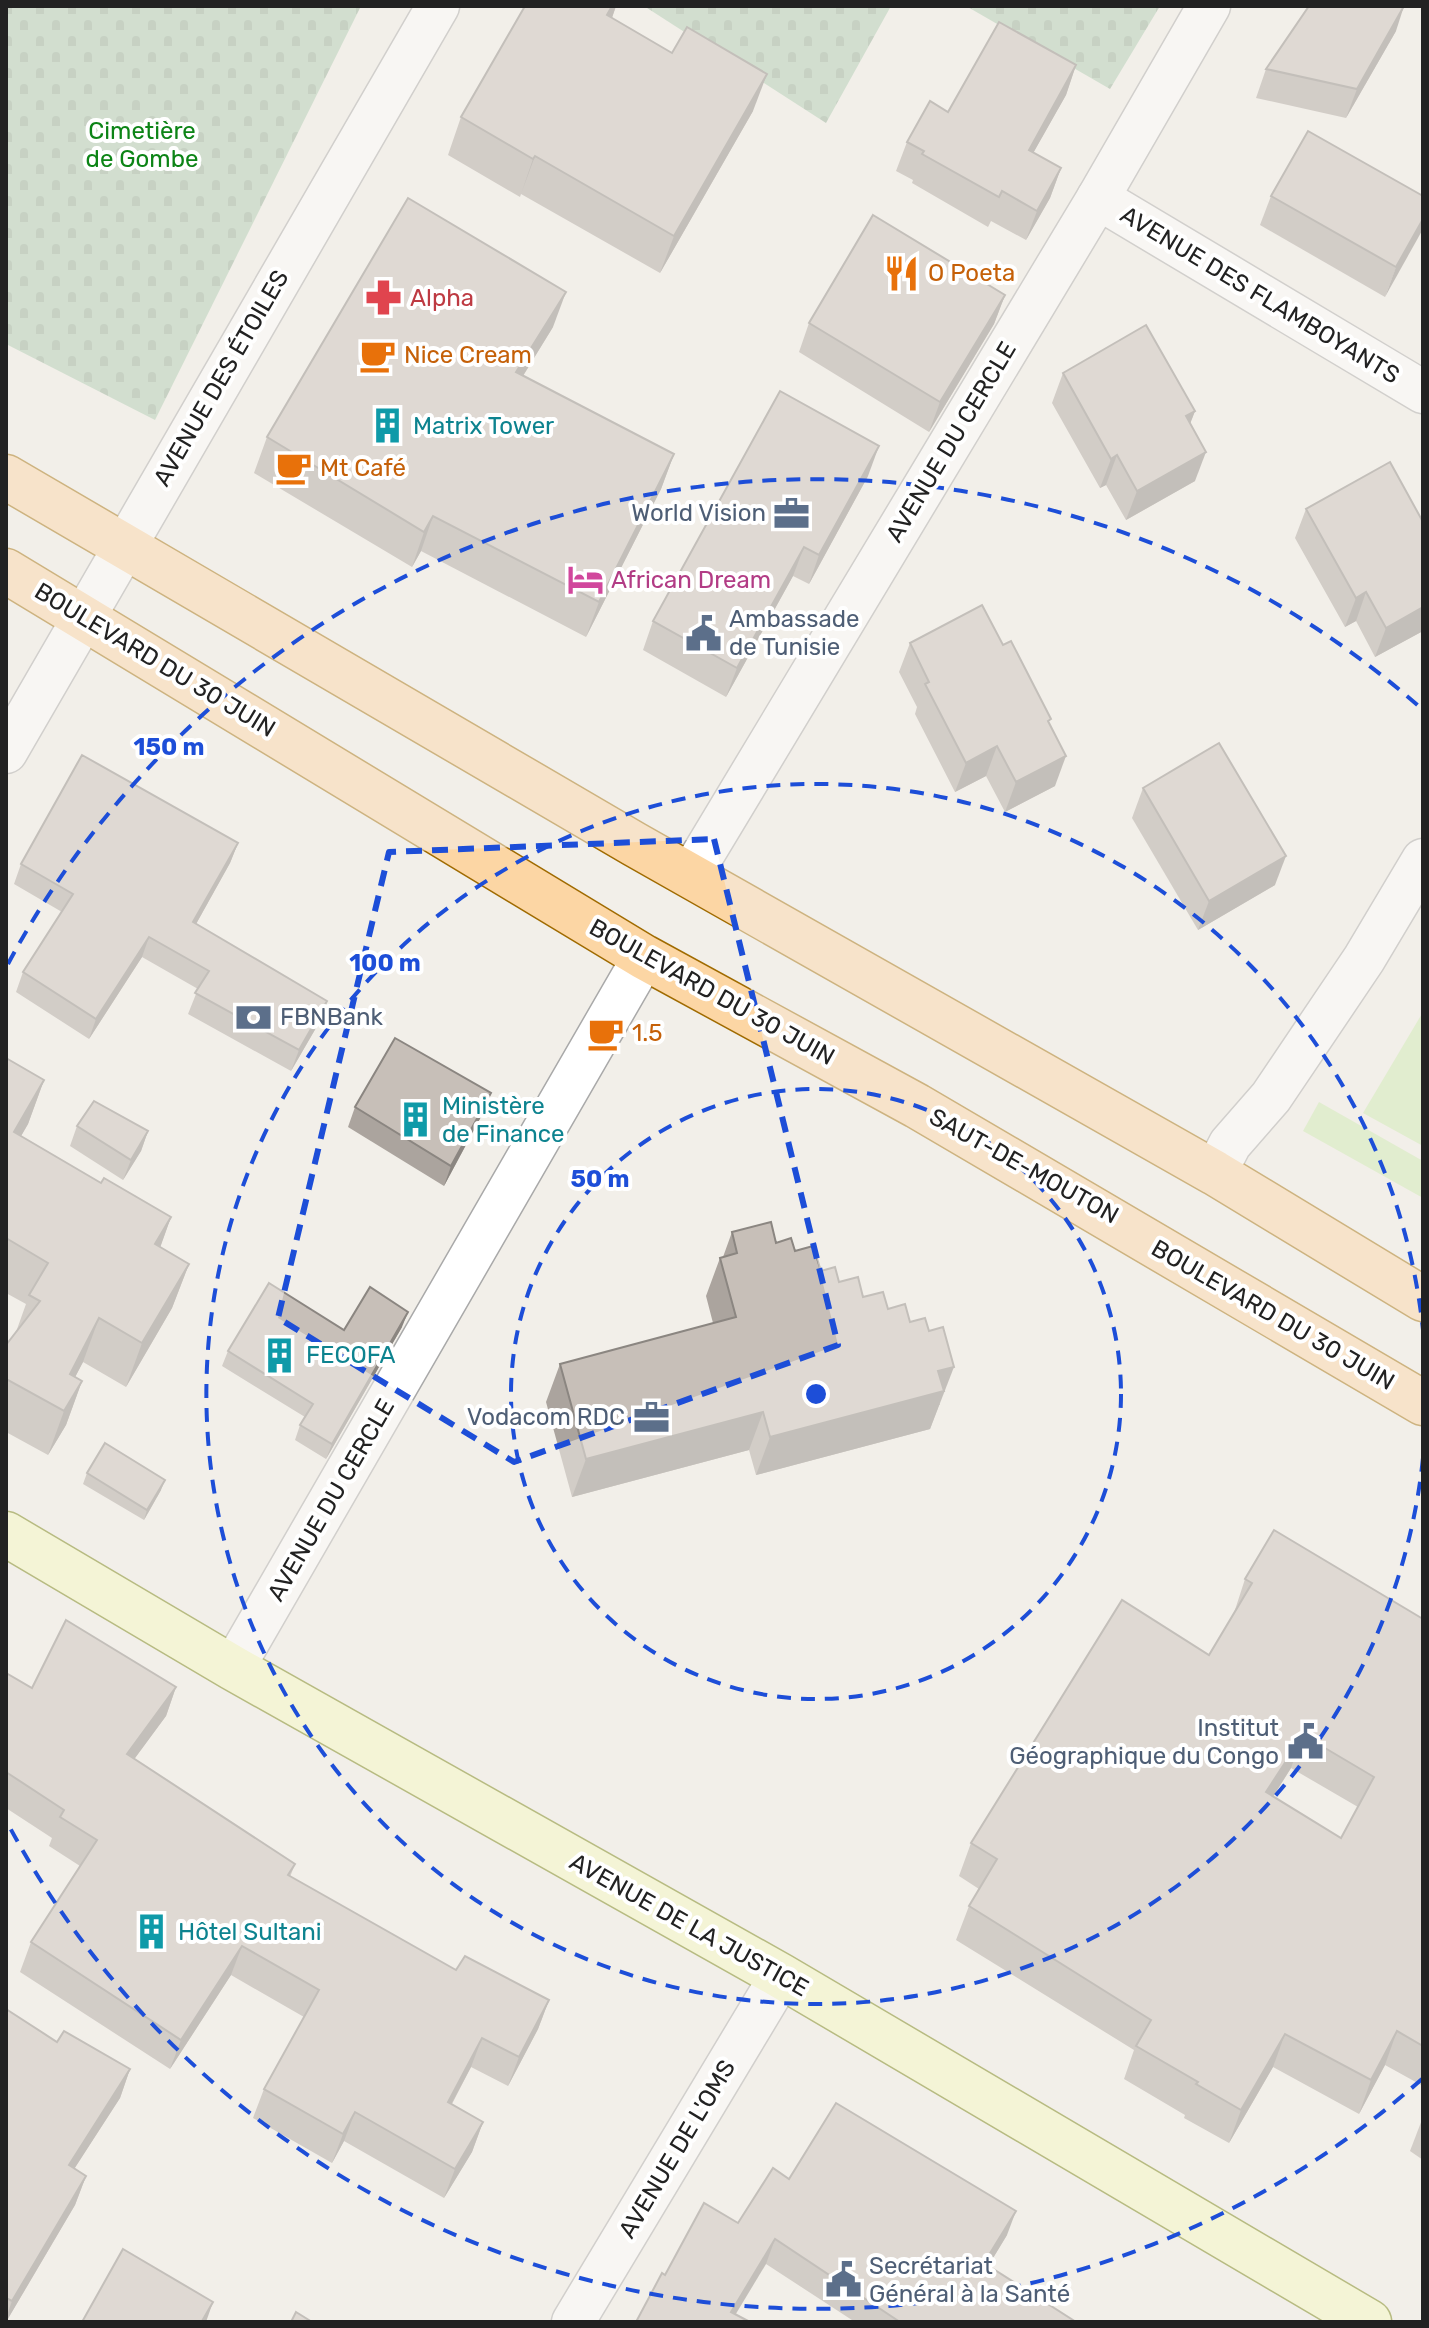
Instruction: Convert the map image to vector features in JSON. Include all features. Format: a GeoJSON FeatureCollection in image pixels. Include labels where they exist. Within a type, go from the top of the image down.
{"type":"FeatureCollection","features":[{"type":"Feature","properties":{"kind":"main road"},"geometry":{"type":"LineString","coordinates":[[6,477],[690,876],[1215,1173],[1423,1299]]}},
{"type":"Feature","properties":{"kind":"main road","name":"BOULEVARD DU 30 JUIN"},"geometry":{"type":"LineString","coordinates":[[6,571],[644,957],[917,1106],[1423,1403]]}},
{"type":"Feature","properties":{"kind":"main road"},"geometry":{"type":"LineString","coordinates":[[952,1025],[1423,1313]]}},
{"type":"Feature","properties":{"kind":"main road","name":"SAUT-DE-MOUTON"},"geometry":{"type":"LineString","coordinates":[[917,1106],[1423,1391]]}},
{"type":"Feature","properties":{"kind":"main road","name":"AVENUE DE LA JUSTICE"},"geometry":{"type":"LineString","coordinates":[[6,1534],[233,1668],[781,1976],[1369,2322]]}},
{"type":"Feature","properties":{"kind":"street","name":"AVENUE DES ÉTOILES"},"geometry":{"type":"LineString","coordinates":[[6,752],[438,6]]}},
{"type":"Feature","properties":{"kind":"street","name":"AVENUE DU CERCLE"},"geometry":{"type":"LineString","coordinates":[[690,876],[1098,198],[1209,6]]}},
{"type":"Feature","properties":{"kind":"street","name":"AVENUE DES FLAMBOYANTS"},"geometry":{"type":"LineString","coordinates":[[1098,198],[1423,392]]}},
{"type":"Feature","properties":{"kind":"street"},"geometry":{"type":"LineString","coordinates":[[1215,1173],[1230,1144],[1271,1097],[1364,959],[1423,860]]}},
{"type":"Feature","properties":{"kind":"street","name":"AVENUE DU CERCLE"},"geometry":{"type":"LineString","coordinates":[[233,1668],[644,957]]}},
{"type":"Feature","properties":{"kind":"street","name":"AVENUE DE L'OMS"},"geometry":{"type":"LineString","coordinates":[[573,2322],[781,1976]]}},
{"type":"Feature","properties":{"kind":"highlighted area"},"geometry":{"type":"Polygon","coordinates":[[[714,839],[838,1345],[514,1462],[278,1318],[389,852],[714,839]]]}},
{"type":"Feature","properties":{"kind":"green space","name":"Cimetière de Gombe"},"geometry":{"type":"Polygon","coordinates":[[[6,6],[361,6],[155,420],[6,344],[6,6]]]}},
{"type":"Feature","properties":{"kind":"green space"},"geometry":{"type":"Polygon","coordinates":[[[644,6],[891,6],[826,123],[644,6]]]}},
{"type":"Feature","properties":{"kind":"green space"},"geometry":{"type":"Polygon","coordinates":[[[966,6],[1160,6],[1110,89],[966,6]]]}},
{"type":"Feature","properties":{"kind":"green space"},"geometry":{"type":"Polygon","coordinates":[[[1423,1012],[1423,1146],[1363,1113],[1423,1012]]]}},
{"type":"Feature","properties":{"kind":"green space"},"geometry":{"type":"Polygon","coordinates":[[[1319,1102],[1423,1161],[1423,1198],[1303,1131],[1319,1102]]]}},
{"type":"Feature","properties":{"kind":"building"},"geometry":{"type":"Polygon","coordinates":[[[525,6],[612,6],[607,15],[672,53],[687,27],[767,74],[674,236],[461,117],[525,6]]]}},
{"type":"Feature","properties":{"kind":"building"},"geometry":{"type":"Polygon","coordinates":[[[1309,6],[1404,6],[1357,89],[1266,69],[1309,6]]]}},
{"type":"Feature","properties":{"kind":"building"},"geometry":{"type":"Polygon","coordinates":[[[999,22],[1076,65],[1029,150],[1061,168],[1037,211],[1002,191],[999,197],[922,154],[924,151],[907,142],[930,101],[948,112],[999,22]]]}},
{"type":"Feature","properties":{"kind":"building"},"geometry":{"type":"Polygon","coordinates":[[[1308,131],[1423,196],[1423,219],[1396,267],[1271,196],[1308,131]]]}},
{"type":"Feature","properties":{"kind":"building"},"geometry":{"type":"Polygon","coordinates":[[[408,198],[566,292],[516,372],[674,454],[599,602],[433,516],[424,532],[267,437],[408,198]]]}},
{"type":"Feature","properties":{"kind":"building"},"geometry":{"type":"Polygon","coordinates":[[[873,215],[1005,295],[940,402],[809,323],[873,215]]]}},
{"type":"Feature","properties":{"kind":"building"},"geometry":{"type":"Polygon","coordinates":[[[1146,325],[1195,411],[1186,416],[1206,452],[1137,491],[1117,455],[1111,459],[1063,373],[1146,325]]]}},
{"type":"Feature","properties":{"kind":"building"},"geometry":{"type":"Polygon","coordinates":[[[780,391],[879,446],[819,555],[804,547],[737,668],[653,621],[780,391]]]}},
{"type":"Feature","properties":{"kind":"building"},"geometry":{"type":"Polygon","coordinates":[[[1390,462],[1423,522],[1423,607],[1386,628],[1366,592],[1356,598],[1306,509],[1390,462]]]}},
{"type":"Feature","properties":{"kind":"building"},"geometry":{"type":"Polygon","coordinates":[[[982,605],[1003,645],[1011,641],[1051,719],[1048,721],[1066,756],[1016,782],[997,746],[966,763],[925,684],[929,682],[910,643],[982,605]]]}},
{"type":"Feature","properties":{"kind":"building"},"geometry":{"type":"Polygon","coordinates":[[[1219,743],[1286,856],[1209,901],[1143,788],[1219,743]]]}},
{"type":"Feature","properties":{"kind":"building"},"geometry":{"type":"Polygon","coordinates":[[[82,755],[238,843],[193,922],[327,1001],[299,1050],[195,993],[209,971],[149,937],[96,1019],[23,972],[73,894],[21,864],[82,755]]]}},
{"type":"Feature","properties":{"kind":"building","name":"Ministère de Finance"},"geometry":{"type":"Polygon","coordinates":[[[395,1038],[491,1093],[451,1166],[355,1107],[395,1038]]]}},
{"type":"Feature","properties":{"kind":"building"},"geometry":{"type":"Polygon","coordinates":[[[6,1058],[44,1080],[14,1132],[101,1183],[104,1178],[171,1217],[155,1244],[189,1264],[142,1343],[99,1318],[70,1374],[82,1381],[64,1411],[6,1379],[6,1345],[40,1301],[29,1295],[48,1263],[6,1238],[6,1058]]]}},
{"type":"Feature","properties":{"kind":"building"},"geometry":{"type":"Polygon","coordinates":[[[94,1101],[148,1131],[131,1160],[77,1126],[94,1101]]]}},
{"type":"Feature","properties":{"kind":"building"},"geometry":{"type":"Polygon","coordinates":[[[771,1222],[776,1243],[791,1238],[795,1251],[813,1246],[821,1271],[835,1267],[839,1282],[858,1277],[863,1297],[883,1292],[888,1309],[905,1304],[910,1322],[925,1318],[929,1331],[943,1327],[954,1367],[938,1371],[944,1391],[770,1437],[763,1412],[586,1459],[560,1364],[736,1317],[720,1258],[737,1253],[732,1232],[771,1222]]]}},
{"type":"Feature","properties":{"kind":"building"},"geometry":{"type":"Polygon","coordinates":[[[269,1283],[344,1330],[370,1287],[408,1312],[332,1444],[300,1425],[313,1404],[228,1351],[269,1283]]]}},
{"type":"Feature","properties":{"kind":"building"},"geometry":{"type":"Polygon","coordinates":[[[105,1443],[165,1480],[147,1510],[87,1473],[105,1443]]]}},
{"type":"Feature","properties":{"kind":"building"},"geometry":{"type":"Polygon","coordinates":[[[1274,1530],[1423,1619],[1423,2046],[1397,2031],[1371,2080],[1285,2034],[1241,2110],[1136,2046],[1151,2020],[969,1906],[997,1859],[971,1843],[1122,1600],[1209,1655],[1252,1583],[1245,1579],[1274,1530]],[[1303,1735],[1266,1792],[1341,1838],[1374,1777],[1303,1735]]]}},
{"type":"Feature","properties":{"kind":"building"},"geometry":{"type":"Polygon","coordinates":[[[66,1620],[176,1687],[127,1754],[295,1864],[288,1875],[456,1970],[465,1956],[549,2000],[519,2057],[482,2038],[448,2102],[483,2122],[455,2169],[355,2112],[343,2134],[264,2089],[319,1990],[242,1946],[181,2040],[31,1942],[97,1840],[60,1817],[64,1810],[6,1772],[6,1673],[32,1688],[66,1620]]]}},
{"type":"Feature","properties":{"kind":"building"},"geometry":{"type":"Polygon","coordinates":[[[6,2009],[57,2042],[64,2031],[130,2069],[69,2165],[86,2176],[12,2301],[6,2298],[6,2009]]]}},
{"type":"Feature","properties":{"kind":"building"},"geometry":{"type":"Polygon","coordinates":[[[836,2103],[1016,2211],[984,2263],[1076,2322],[900,2322],[775,2239],[731,2312],[750,2322],[636,2322],[704,2203],[738,2223],[773,2168],[789,2179],[836,2103]]]}},
{"type":"Feature","properties":{"kind":"building"},"geometry":{"type":"Polygon","coordinates":[[[123,2249],[213,2302],[202,2321],[206,2322],[82,2322],[123,2249]]]}},
{"type":"Feature","properties":{"kind":"building"},"geometry":{"type":"Polygon","coordinates":[[[296,2312],[312,2322],[291,2322],[296,2312]]]}},
{"type":"Feature","properties":{"kind":"place","name":"O Poeta"},"geometry":{"type":"Point","coordinates":[902,273]}},
{"type":"Feature","properties":{"kind":"place","name":"Alpha"},"geometry":{"type":"Point","coordinates":[384,298]}},
{"type":"Feature","properties":{"kind":"place","name":"Nice Cream"},"geometry":{"type":"Point","coordinates":[378,355]}},
{"type":"Feature","properties":{"kind":"place","name":"Matrix Tower"},"geometry":{"type":"Point","coordinates":[387,426]}},
{"type":"Feature","properties":{"kind":"place","name":"Mt Café"},"geometry":{"type":"Point","coordinates":[294,468]}},
{"type":"Feature","properties":{"kind":"place","name":"World Vision"},"geometry":{"type":"Point","coordinates":[792,513]}},
{"type":"Feature","properties":{"kind":"place","name":"African Dream"},"geometry":{"type":"Point","coordinates":[585,580]}},
{"type":"Feature","properties":{"kind":"place","name":"Ambassade de Tunisie"},"geometry":{"type":"Point","coordinates":[703,633]}},
{"type":"Feature","properties":{"kind":"place","name":"FBNBank"},"geometry":{"type":"Point","coordinates":[254,1017]}},
{"type":"Feature","properties":{"kind":"place","name":"1.5"},"geometry":{"type":"Point","coordinates":[606,1033]}},
{"type":"Feature","properties":{"kind":"place","name":"Ministère de Finance"},"geometry":{"type":"Point","coordinates":[416,1120]}},
{"type":"Feature","properties":{"kind":"place","name":"FECOFA"},"geometry":{"type":"Point","coordinates":[280,1355]}},
{"type":"Feature","properties":{"kind":"place","name":"Vodacom RDC"},"geometry":{"type":"Point","coordinates":[651,1417]}},
{"type":"Feature","properties":{"kind":"place","name":"Institut Géographique du Congo"},"geometry":{"type":"Point","coordinates":[1305,1742]}},
{"type":"Feature","properties":{"kind":"place","name":"Hôtel Sultani"},"geometry":{"type":"Point","coordinates":[152,1932]}},
{"type":"Feature","properties":{"kind":"place","name":"Secrétariat Général à la Santé"},"geometry":{"type":"Point","coordinates":[843,2280]}}]}
